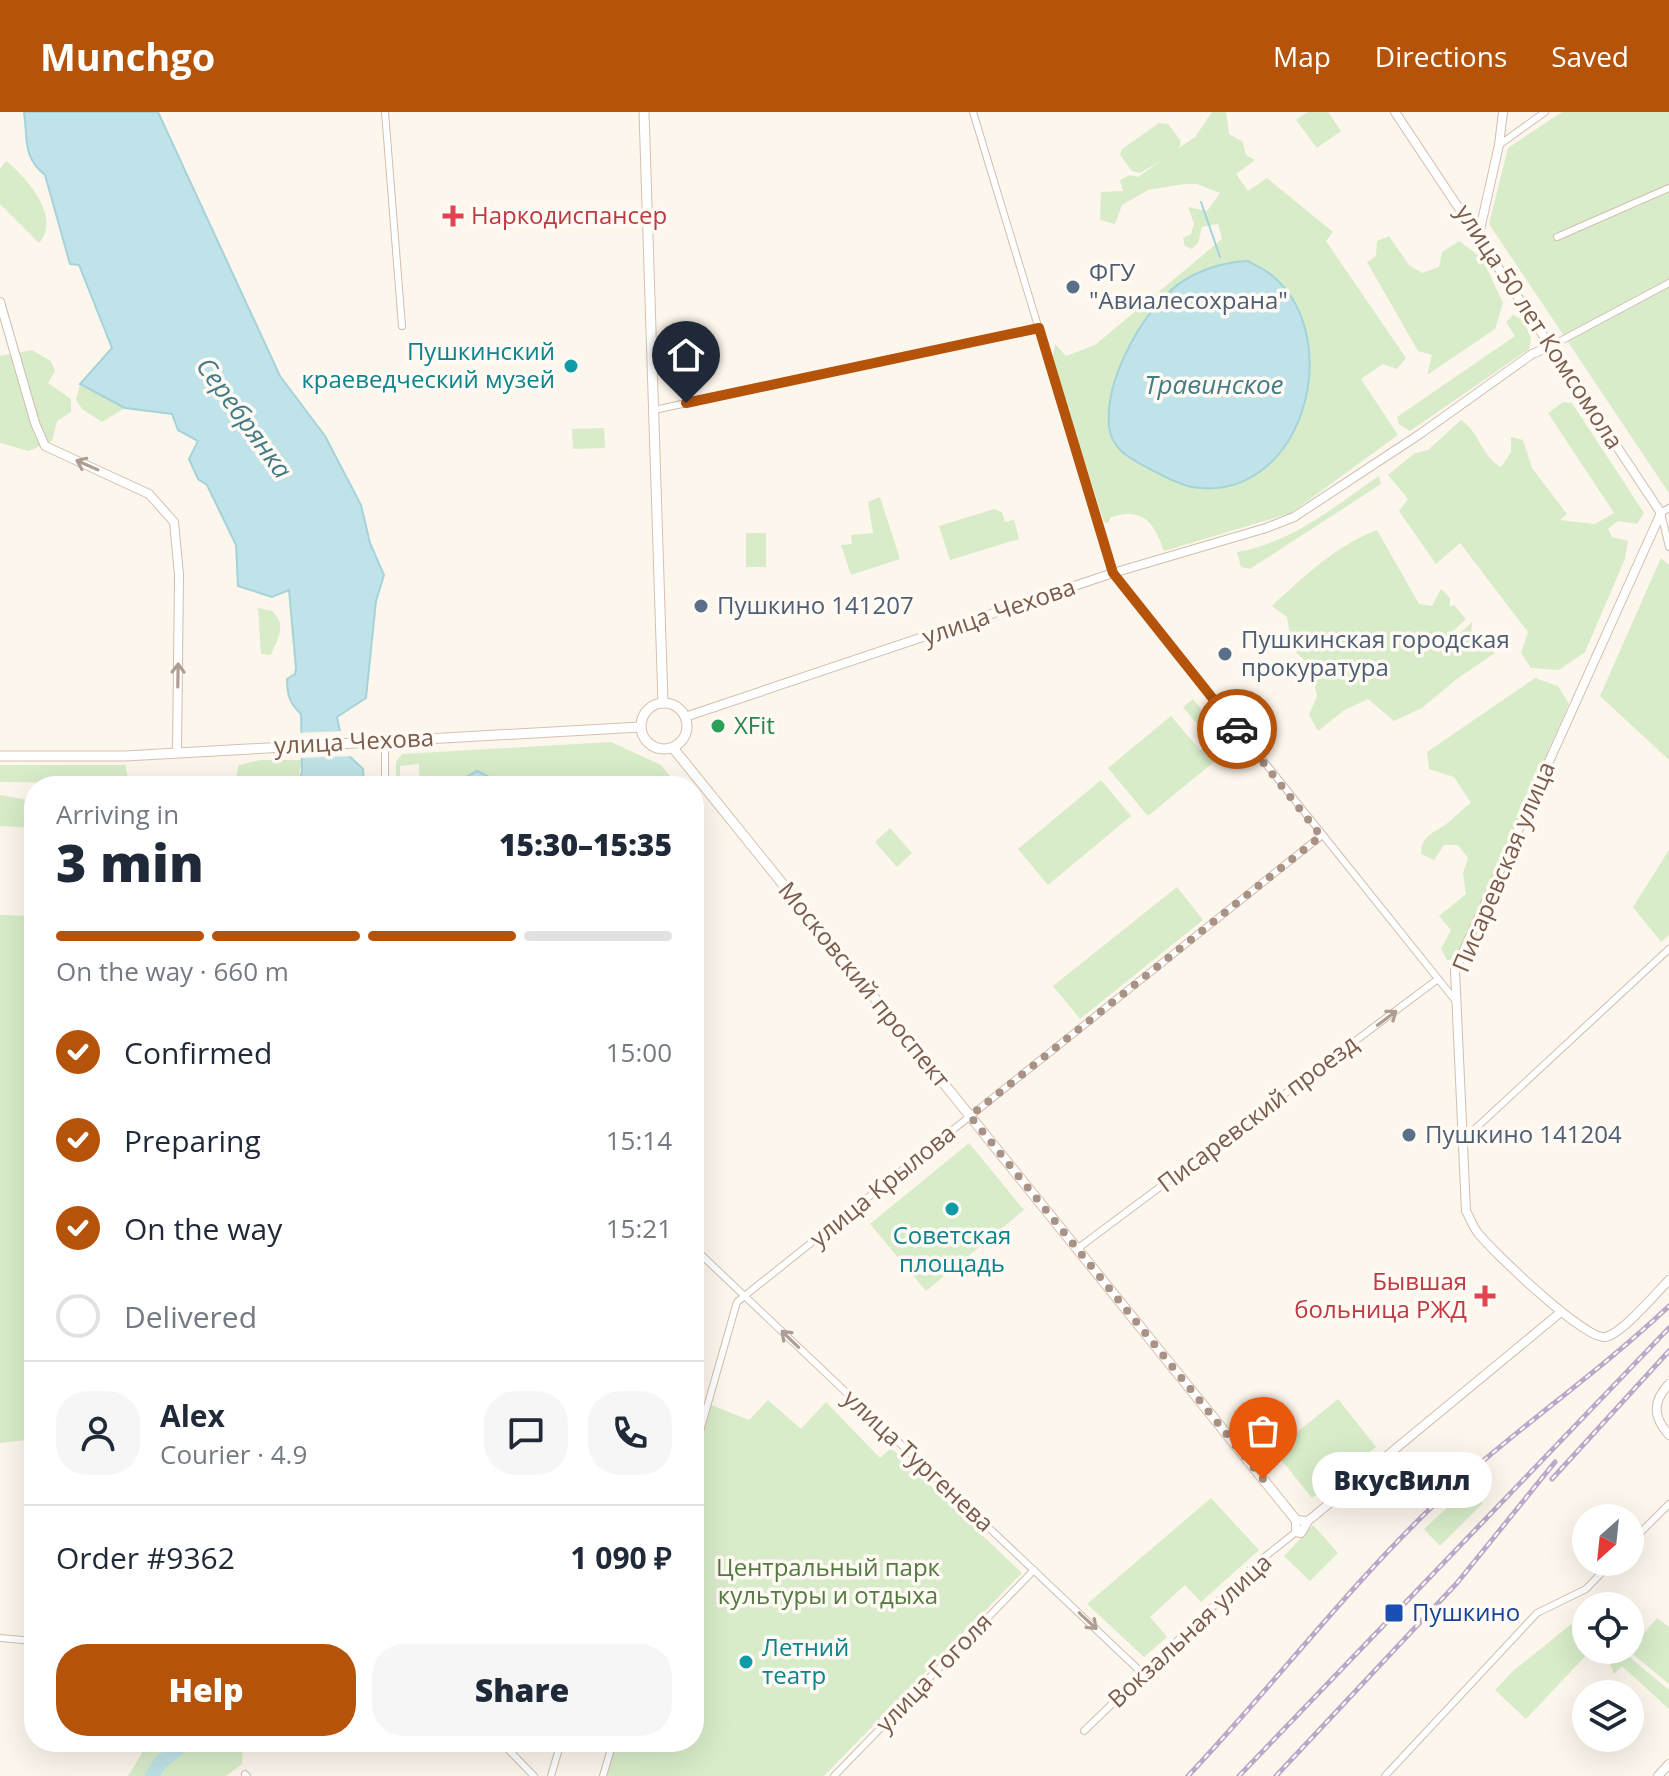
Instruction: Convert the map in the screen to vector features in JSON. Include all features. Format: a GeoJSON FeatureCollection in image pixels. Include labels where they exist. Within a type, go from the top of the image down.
{"type":"FeatureCollection","features":[{"type":"Feature","properties":{"kind":"main road"},"geometry":{"type":"LineString","coordinates":[[644,112],[663,703]]}},
{"type":"Feature","properties":{"kind":"main road"},"geometry":{"type":"LineString","coordinates":[[663,703],[672,705],[685,717],[685,735],[673,748],[664,750],[648,743],[640,727],[647,711],[663,703]]}},
{"type":"Feature","properties":{"kind":"main road","name":"улица Чехова"},"geometry":{"type":"LineString","coordinates":[[0,756],[177,753],[640,727]]}},
{"type":"Feature","properties":{"kind":"main road","name":"Московский проспект"},"geometry":{"type":"LineString","coordinates":[[673,748],[696,776]]}},
{"type":"Feature","properties":{"kind":"main road","name":"Московский проспект"},"geometry":{"type":"LineString","coordinates":[[704,786],[1296,1520]]}},
{"type":"Feature","properties":{"kind":"street"},"geometry":{"type":"LineString","coordinates":[[385,112],[402,326]]}},
{"type":"Feature","properties":{"kind":"street"},"geometry":{"type":"LineString","coordinates":[[973,112],[1113,573],[1455,1000]]}},
{"type":"Feature","properties":{"kind":"street","name":"улица 50 лет Комсомола"},"geometry":{"type":"LineString","coordinates":[[1395,112],[1665,510],[1669,547]]}},
{"type":"Feature","properties":{"kind":"street"},"geometry":{"type":"LineString","coordinates":[[1479,234],[1499,145],[1503,112]]}},
{"type":"Feature","properties":{"kind":"street"},"geometry":{"type":"LineString","coordinates":[[1499,145],[1545,112]]}},
{"type":"Feature","properties":{"kind":"street"},"geometry":{"type":"LineString","coordinates":[[1557,237],[1669,188]]}},
{"type":"Feature","properties":{"kind":"street"},"geometry":{"type":"LineString","coordinates":[[1551,346],[1669,283]]}},
{"type":"Feature","properties":{"kind":"street"},"geometry":{"type":"LineString","coordinates":[[0,302],[35,423],[45,446],[149,494],[174,522],[179,575],[177,753]]}},
{"type":"Feature","properties":{"kind":"street"},"geometry":{"type":"LineString","coordinates":[[654,410],[1039,328]]}},
{"type":"Feature","properties":{"kind":"street","name":"улица Чехова"},"geometry":{"type":"LineString","coordinates":[[685,717],[1113,573],[1294,517],[1420,434],[1532,354],[1551,346]]}},
{"type":"Feature","properties":{"kind":"street","name":"Писаревская улица"},"geometry":{"type":"LineString","coordinates":[[1665,510],[1455,970],[1455,1000],[1466,1211],[1477,1233],[1561,1312],[1597,1338],[1608,1337],[1669,1280]]}},
{"type":"Feature","properties":{"kind":"street"},"geometry":{"type":"LineString","coordinates":[[385,740],[385,776]]}},
{"type":"Feature","properties":{"kind":"street","name":"улица Крылова"},"geometry":{"type":"LineString","coordinates":[[746,1297],[1321,836]]}},
{"type":"Feature","properties":{"kind":"street"},"geometry":{"type":"LineString","coordinates":[[1461,1143],[1669,949]]}},
{"type":"Feature","properties":{"kind":"street","name":"Писаревский проезд"},"geometry":{"type":"LineString","coordinates":[[1077,1249],[1438,979]]}},
{"type":"Feature","properties":{"kind":"street","name":"улица Тургенева"},"geometry":{"type":"LineString","coordinates":[[704,1257],[1142,1673]]}},
{"type":"Feature","properties":{"kind":"street"},"geometry":{"type":"LineString","coordinates":[[704,1417],[737,1302],[746,1297]]}},
{"type":"Feature","properties":{"kind":"street","name":"Вокзальная улица"},"geometry":{"type":"LineString","coordinates":[[1084,1731],[1262,1559],[1296,1532],[1301,1533],[1308,1521],[1561,1312]]}},
{"type":"Feature","properties":{"kind":"street"},"geometry":{"type":"LineString","coordinates":[[1669,1384],[1659,1395],[1657,1422],[1669,1435]]}},
{"type":"Feature","properties":{"kind":"street"},"geometry":{"type":"LineString","coordinates":[[1644,1529],[1669,1504]]}},
{"type":"Feature","properties":{"kind":"street"},"geometry":{"type":"LineString","coordinates":[[1296,1532],[1296,1520],[1308,1521]]}},
{"type":"Feature","properties":{"kind":"street","name":"улица Гоголя"},"geometry":{"type":"LineString","coordinates":[[834,1776],[1034,1570]]}},
{"type":"Feature","properties":{"kind":"street"},"geometry":{"type":"LineString","coordinates":[[1385,1776],[1537,1613],[1586,1589],[1599,1576]]}},
{"type":"Feature","properties":{"kind":"street"},"geometry":{"type":"LineString","coordinates":[[0,1638],[24,1640]]}},
{"type":"Feature","properties":{"kind":"street"},"geometry":{"type":"LineString","coordinates":[[511,1752],[534,1776]]}},
{"type":"Feature","properties":{"kind":"street"},"geometry":{"type":"LineString","coordinates":[[551,1776],[558,1752]]}},
{"type":"Feature","properties":{"kind":"street"},"geometry":{"type":"LineString","coordinates":[[603,1776],[610,1752]]}},
{"type":"Feature","properties":{"kind":"street"},"geometry":{"type":"LineString","coordinates":[[1658,1776],[1669,1764]]}},
{"type":"Feature","properties":{"kind":"green space"},"geometry":{"type":"Polygon","coordinates":[[[1212,112],[1226,112],[1229,134],[1243,142],[1246,155],[1255,160],[1236,174],[1248,191],[1267,178],[1333,232],[1326,241],[1406,358],[1397,369],[1383,364],[1361,379],[1398,435],[1291,513],[1164,551],[1152,525],[1140,516],[1122,514],[1111,517],[1108,523],[1104,522],[1052,360],[1055,344],[1066,356],[1095,345],[1222,239],[1218,224],[1202,227],[1198,243],[1192,249],[1185,246],[1183,238],[1191,234],[1194,224],[1188,207],[1207,211],[1220,193],[1197,184],[1148,190],[1122,205],[1115,224],[1100,220],[1101,192],[1123,191],[1120,180],[1130,175],[1138,177],[1162,160],[1140,173],[1132,171],[1120,155],[1122,149],[1159,123],[1168,124],[1181,141],[1179,148],[1195,137],[1212,112]]]}},
{"type":"Feature","properties":{"kind":"green space"},"geometry":{"type":"Polygon","coordinates":[[[1308,112],[1328,112],[1341,131],[1317,148],[1296,120],[1308,112]]]}},
{"type":"Feature","properties":{"kind":"green space"},"geometry":{"type":"Polygon","coordinates":[[[1562,112],[1669,112],[1669,493],[1489,224],[1508,148],[1562,112]]]}},
{"type":"Feature","properties":{"kind":"green space"},"geometry":{"type":"Polygon","coordinates":[[[6,161],[31,187],[44,210],[45,233],[39,243],[0,204],[0,169],[6,161]]]}},
{"type":"Feature","properties":{"kind":"green space"},"geometry":{"type":"Polygon","coordinates":[[[1389,236],[1409,265],[1422,273],[1439,267],[1442,252],[1459,241],[1482,258],[1503,303],[1495,329],[1427,375],[1432,355],[1418,351],[1367,262],[1376,256],[1377,241],[1389,236]]]}},
{"type":"Feature","properties":{"kind":"green space"},"geometry":{"type":"Polygon","coordinates":[[[1513,315],[1523,320],[1531,338],[1529,349],[1410,431],[1399,424],[1397,417],[1515,336],[1506,322],[1513,315]]]}},
{"type":"Feature","properties":{"kind":"green space"},"geometry":{"type":"Polygon","coordinates":[[[32,350],[51,361],[55,371],[48,383],[71,399],[71,412],[57,421],[52,441],[29,451],[0,443],[0,356],[32,350]]]}},
{"type":"Feature","properties":{"kind":"green space"},"geometry":{"type":"Polygon","coordinates":[[[80,384],[125,408],[102,422],[82,409],[76,400],[80,384]]]}},
{"type":"Feature","properties":{"kind":"green space"},"geometry":{"type":"Polygon","coordinates":[[[1563,402],[1572,403],[1644,513],[1637,524],[1618,521],[1608,529],[1612,537],[1628,541],[1625,559],[1585,652],[1559,670],[1531,668],[1521,653],[1528,632],[1460,543],[1436,564],[1399,511],[1408,499],[1388,475],[1415,453],[1428,450],[1461,420],[1472,430],[1489,457],[1501,467],[1511,452],[1511,437],[1523,440],[1532,468],[1567,514],[1560,520],[1595,524],[1614,513],[1548,413],[1563,402]]]}},
{"type":"Feature","properties":{"kind":"green space"},"geometry":{"type":"Polygon","coordinates":[[[604,428],[605,448],[573,449],[572,429],[604,428]]]}},
{"type":"Feature","properties":{"kind":"green space"},"geometry":{"type":"Polygon","coordinates":[[[1379,476],[1381,484],[1250,569],[1241,567],[1237,552],[1276,541],[1294,532],[1379,476]]]}},
{"type":"Feature","properties":{"kind":"green space"},"geometry":{"type":"Polygon","coordinates":[[[880,497],[900,559],[851,575],[841,545],[852,544],[851,535],[873,533],[868,502],[880,497]]]}},
{"type":"Feature","properties":{"kind":"green space"},"geometry":{"type":"Polygon","coordinates":[[[994,509],[1002,512],[1005,522],[1014,520],[1019,539],[950,560],[939,526],[994,509]]]}},
{"type":"Feature","properties":{"kind":"green space"},"geometry":{"type":"Polygon","coordinates":[[[1377,530],[1419,604],[1432,606],[1441,589],[1450,598],[1450,607],[1454,605],[1466,619],[1452,632],[1453,640],[1472,622],[1471,639],[1486,644],[1495,653],[1422,708],[1394,721],[1368,699],[1343,711],[1318,731],[1309,715],[1317,696],[1312,673],[1316,672],[1292,648],[1287,617],[1272,606],[1334,553],[1377,530]]]}},
{"type":"Feature","properties":{"kind":"green space"},"geometry":{"type":"Polygon","coordinates":[[[746,533],[766,533],[766,567],[746,567],[746,533]]]}},
{"type":"Feature","properties":{"kind":"green space"},"geometry":{"type":"Polygon","coordinates":[[[1661,558],[1669,565],[1669,760],[1600,696],[1661,558]]]}},
{"type":"Feature","properties":{"kind":"green space"},"geometry":{"type":"Polygon","coordinates":[[[258,608],[272,611],[279,622],[280,632],[271,655],[261,654],[258,608]]]}},
{"type":"Feature","properties":{"kind":"green space"},"geometry":{"type":"Polygon","coordinates":[[[1535,678],[1558,686],[1569,704],[1456,960],[1447,960],[1441,949],[1451,930],[1439,916],[1466,894],[1463,873],[1468,858],[1458,845],[1444,845],[1434,860],[1421,854],[1421,848],[1428,836],[1471,803],[1454,777],[1429,769],[1427,752],[1535,678]]]}},
{"type":"Feature","properties":{"kind":"green space"},"geometry":{"type":"Polygon","coordinates":[[[1193,699],[1232,747],[1148,816],[1108,768],[1171,716],[1200,750],[1211,741],[1183,707],[1193,699]]]}},
{"type":"Feature","properties":{"kind":"green space"},"geometry":{"type":"Polygon","coordinates":[[[611,742],[661,765],[670,776],[420,776],[419,764],[400,766],[400,776],[396,776],[396,762],[402,754],[611,742]]]}},
{"type":"Feature","properties":{"kind":"green space"},"geometry":{"type":"Polygon","coordinates":[[[260,760],[302,760],[299,776],[236,776],[239,765],[260,760]]]}},
{"type":"Feature","properties":{"kind":"green space"},"geometry":{"type":"Polygon","coordinates":[[[0,765],[125,765],[128,776],[24,776],[24,782],[0,782],[0,765]]]}},
{"type":"Feature","properties":{"kind":"green space"},"geometry":{"type":"Polygon","coordinates":[[[1101,780],[1131,816],[1048,885],[1018,849],[1101,780]]]}},
{"type":"Feature","properties":{"kind":"green space"},"geometry":{"type":"Polygon","coordinates":[[[0,795],[24,799],[24,827],[0,826],[0,795]]]}},
{"type":"Feature","properties":{"kind":"green space"},"geometry":{"type":"Polygon","coordinates":[[[890,828],[912,853],[897,867],[875,842],[890,828]]]}},
{"type":"Feature","properties":{"kind":"green space"},"geometry":{"type":"Polygon","coordinates":[[[1669,850],[1669,935],[1661,942],[1633,907],[1669,850]]]}},
{"type":"Feature","properties":{"kind":"green space"},"geometry":{"type":"Polygon","coordinates":[[[1177,887],[1203,920],[1080,1019],[1053,986],[1177,887]]]}},
{"type":"Feature","properties":{"kind":"green space"},"geometry":{"type":"Polygon","coordinates":[[[0,915],[24,916],[24,1440],[0,1443],[0,915]]]}},
{"type":"Feature","properties":{"kind":"green space","name":"Советская площадь"},"geometry":{"type":"Polygon","coordinates":[[[969,1143],[1024,1210],[926,1291],[870,1224],[969,1143]]]}},
{"type":"Feature","properties":{"kind":"green space"},"geometry":{"type":"Polygon","coordinates":[[[1338,1399],[1376,1447],[1312,1498],[1274,1451],[1338,1399]]]}},
{"type":"Feature","properties":{"kind":"green space","name":"Центральный парк культуры и отдыха"},"geometry":{"type":"Polygon","coordinates":[[[768,1400],[801,1429],[826,1402],[880,1458],[891,1448],[1022,1573],[824,1776],[606,1776],[613,1752],[704,1752],[704,1430],[711,1405],[749,1420],[768,1400]]]}},
{"type":"Feature","properties":{"kind":"green space"},"geometry":{"type":"Polygon","coordinates":[[[1468,1489],[1483,1503],[1440,1546],[1424,1529],[1468,1489]]]}},
{"type":"Feature","properties":{"kind":"green space"},"geometry":{"type":"Polygon","coordinates":[[[1211,1498],[1259,1550],[1201,1602],[1185,1585],[1150,1617],[1167,1637],[1144,1657],[1087,1604],[1211,1498]]]}},
{"type":"Feature","properties":{"kind":"green space"},"geometry":{"type":"Polygon","coordinates":[[[1313,1525],[1338,1553],[1310,1581],[1284,1556],[1313,1525]]]}},
{"type":"Feature","properties":{"kind":"green space"},"geometry":{"type":"Polygon","coordinates":[[[1657,1618],[1669,1627],[1669,1684],[1644,1663],[1644,1633],[1657,1618]]]}},
{"type":"Feature","properties":{"kind":"green space"},"geometry":{"type":"Polygon","coordinates":[[[1572,1624],[1572,1664],[1578,1664],[1526,1719],[1495,1690],[1513,1671],[1572,1624]]]}},
{"type":"Feature","properties":{"kind":"green space"},"geometry":{"type":"Polygon","coordinates":[[[1610,1664],[1638,1664],[1669,1690],[1669,1709],[1644,1686],[1644,1680],[1637,1680],[1622,1666],[1614,1674],[1610,1664]]]}},
{"type":"Feature","properties":{"kind":"green space"},"geometry":{"type":"Polygon","coordinates":[[[142,1752],[243,1752],[242,1764],[226,1776],[128,1776],[142,1752]]]}},
{"type":"Feature","properties":{"kind":"water"},"geometry":{"type":"Polygon","coordinates":[[[24,112],[158,112],[280,376],[325,436],[361,505],[370,543],[384,575],[376,601],[366,698],[337,717],[344,751],[363,769],[363,776],[301,776],[301,714],[292,703],[287,679],[295,674],[296,668],[289,590],[272,597],[238,586],[236,545],[207,485],[198,479],[189,459],[198,441],[178,430],[172,414],[125,408],[80,384],[112,348],[79,265],[70,264],[45,175],[29,154],[24,112]]]}},
{"type":"Feature","properties":{"kind":"water","name":"Травинское"},"geometry":{"type":"Polygon","coordinates":[[[1248,261],[1274,277],[1296,306],[1308,340],[1309,377],[1301,414],[1285,446],[1261,471],[1230,486],[1186,486],[1141,464],[1117,447],[1109,426],[1112,390],[1136,335],[1146,318],[1170,291],[1187,278],[1207,269],[1248,261]]]}},
{"type":"Feature","properties":{"kind":"water"},"geometry":{"type":"Polygon","coordinates":[[[477,771],[487,776],[468,776],[477,771]]]}},
{"type":"Feature","properties":{"kind":"pier"},"geometry":{"type":"Polygon","coordinates":[[[344,731],[348,749],[355,756],[298,758],[298,733],[344,731]]]}},
{"type":"Feature","properties":{"kind":"waterway"},"geometry":{"type":"LineString","coordinates":[[1201,202],[1220,257]]}},
{"type":"Feature","properties":{"kind":"waterway","name":"Серебрянка"},"geometry":{"type":"LineString","coordinates":[[152,1776],[160,1763],[174,1752]]}},
{"type":"Feature","properties":{"kind":"railway"},"geometry":{"type":"LineString","coordinates":[[1188,1776],[1372,1568],[1437,1502],[1669,1306]]}},
{"type":"Feature","properties":{"kind":"railway"},"geometry":{"type":"LineString","coordinates":[[1239,1776],[1669,1328]]}},
{"type":"Feature","properties":{"kind":"railway"},"geometry":{"type":"LineString","coordinates":[[1552,1479],[1669,1351]]}},
{"type":"Feature","properties":{"kind":"railway"},"geometry":{"type":"LineString","coordinates":[[1434,1494],[1458,1462]]}},
{"type":"Feature","properties":{"kind":"railway"},"geometry":{"type":"LineString","coordinates":[[1276,1776],[1457,1583],[1555,1462]]}},
{"type":"Feature","properties":{"kind":"way so far"},"geometry":{"type":"LineString","coordinates":[[1237,729],[1321,836],[970,1116],[1263,1479]]}},
{"type":"Feature","properties":{"kind":"place","name":"Наркодиспансер"},"geometry":{"type":"Point","coordinates":[453,216]}},
{"type":"Feature","properties":{"kind":"place","name":"ФГУ \"Авиалесохрана\""},"geometry":{"type":"Point","coordinates":[1073,287]}},
{"type":"Feature","properties":{"kind":"place","name":"Пушкинский краеведческий музей"},"geometry":{"type":"Point","coordinates":[571,366]}},
{"type":"Feature","properties":{"kind":"place","name":"Пушкино 141207"},"geometry":{"type":"Point","coordinates":[701,606]}},
{"type":"Feature","properties":{"kind":"place","name":"Пушкинская городская прокуратура"},"geometry":{"type":"Point","coordinates":[1225,654]}},
{"type":"Feature","properties":{"kind":"place","name":"XFit"},"geometry":{"type":"Point","coordinates":[718,726]}},
{"type":"Feature","properties":{"kind":"place","name":"Пушкино 141204"},"geometry":{"type":"Point","coordinates":[1409,1135]}},
{"type":"Feature","properties":{"kind":"place","name":"Советская площадь"},"geometry":{"type":"Point","coordinates":[952,1209]}},
{"type":"Feature","properties":{"kind":"place","name":"Бывшая больница РЖД"},"geometry":{"type":"Point","coordinates":[1485,1296]}},
{"type":"Feature","properties":{"kind":"place","name":"ВкусВилл"},"geometry":{"type":"Point","coordinates":[1263,1479]}},
{"type":"Feature","properties":{"kind":"place","name":"Пушкино"},"geometry":{"type":"Point","coordinates":[1394,1613]}},
{"type":"Feature","properties":{"kind":"place","name":"Летний театр"},"geometry":{"type":"Point","coordinates":[746,1662]}},
{"type":"Feature","properties":{"kind":"route"},"geometry":{"type":"LineString","coordinates":[[686,403],[1039,328],[1113,573],[1237,729]]}}]}
